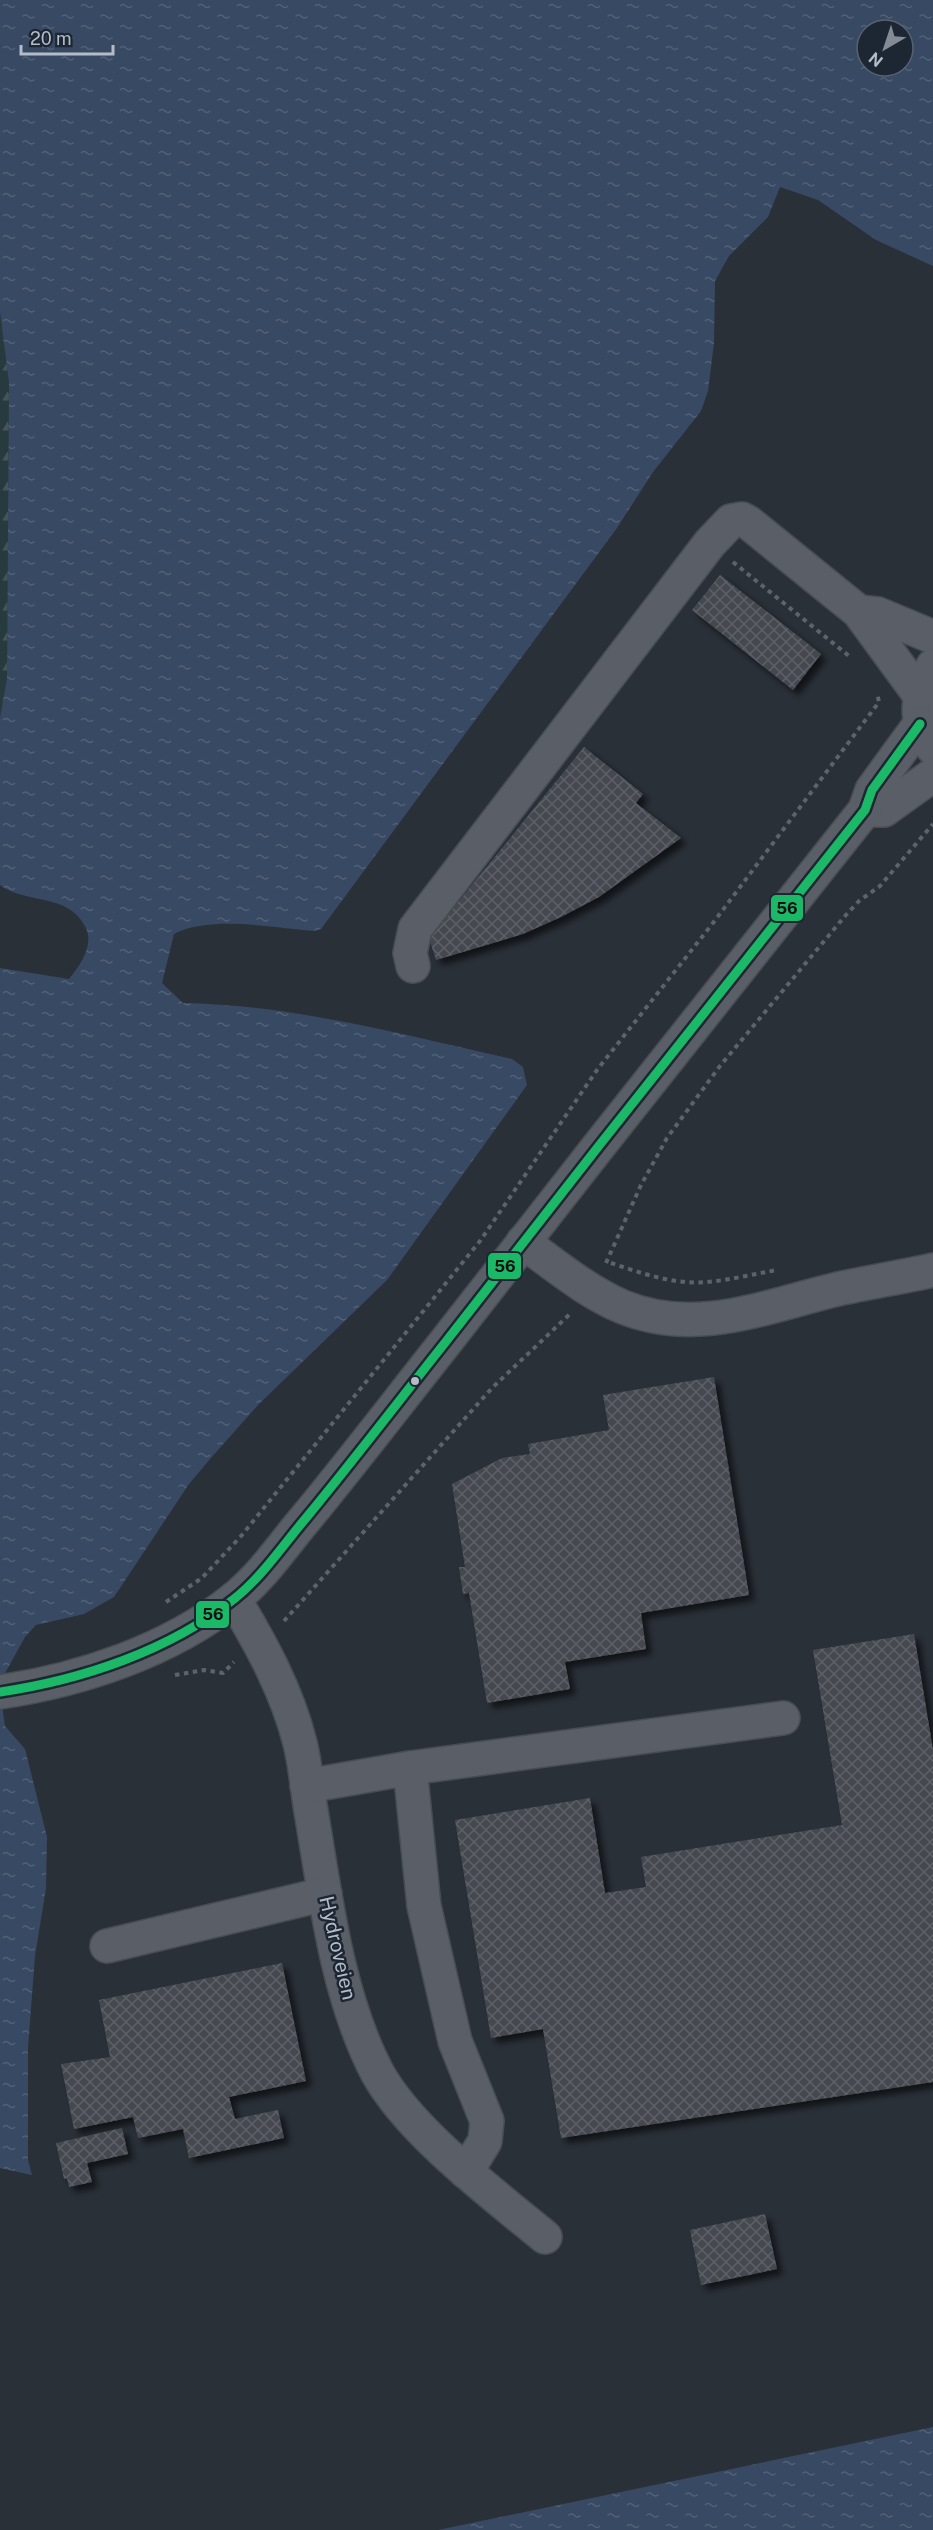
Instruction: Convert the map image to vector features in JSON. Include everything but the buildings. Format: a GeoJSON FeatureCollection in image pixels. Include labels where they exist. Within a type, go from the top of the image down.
{"type":"FeatureCollection","features":[{"type":"Feature","properties":{"kind":"street"},"geometry":{"type":"LineString","coordinates":[[0,1692],[39,1686],[116,1663],[182,1632],[234,1599],[258,1575],[339,1477],[865,810],[872,790],[926,708],[859,612],[742,519],[731,521],[710,543],[415,929],[410,952],[413,966]]}},
{"type":"Feature","properties":{"kind":"street"},"geometry":{"type":"LineString","coordinates":[[859,612],[878,614],[933,637]]}},
{"type":"Feature","properties":{"kind":"street"},"geometry":{"type":"LineString","coordinates":[[865,810],[884,810],[933,775]]}},
{"type":"Feature","properties":{"kind":"street"},"geometry":{"type":"LineString","coordinates":[[523,1242],[589,1288],[623,1306],[655,1317],[692,1321],[722,1319],[839,1289],[933,1270]]}},
{"type":"Feature","properties":{"kind":"street","name":"Hydroveien"},"geometry":{"type":"LineString","coordinates":[[234,1599],[270,1660],[300,1743],[325,1894],[348,1999],[378,2073],[406,2111],[466,2172],[545,2237]]}},
{"type":"Feature","properties":{"kind":"street"},"geometry":{"type":"LineString","coordinates":[[307,1786],[410,1768],[783,1718]]}},
{"type":"Feature","properties":{"kind":"street"},"geometry":{"type":"LineString","coordinates":[[410,1768],[424,1906],[455,2042],[487,2121],[485,2141],[466,2172]]}},
{"type":"Feature","properties":{"kind":"street"},"geometry":{"type":"LineString","coordinates":[[107,1946],[325,1894]]}},
{"type":"Feature","properties":{"kind":"path"},"geometry":{"type":"LineString","coordinates":[[710,543],[850,657]]}},
{"type":"Feature","properties":{"kind":"path"},"geometry":{"type":"LineString","coordinates":[[162,1605],[202,1578],[242,1535],[480,1241],[597,1070],[713,923],[879,702]]}},
{"type":"Feature","properties":{"kind":"path"},"geometry":{"type":"LineString","coordinates":[[170,1676],[204,1670],[223,1673],[259,1640],[283,1623],[492,1388],[520,1359],[566,1321],[608,1261],[641,1185],[687,1109],[845,916],[859,901],[880,886],[933,825]]}},
{"type":"Feature","properties":{"kind":"path"},"geometry":{"type":"LineString","coordinates":[[608,1261],[647,1275],[683,1282],[706,1282],[785,1268]]}},
{"type":"Feature","properties":{"kind":"green space"},"geometry":{"type":"Polygon","coordinates":[[[0,312],[9,383],[7,678],[0,718],[0,312]]]}},
{"type":"Feature","properties":{"kind":"water"},"geometry":{"type":"Polygon","coordinates":[[[0,0],[933,0],[933,266],[876,240],[818,200],[780,187],[768,217],[729,256],[715,281],[714,343],[708,391],[701,411],[653,472],[617,528],[321,929],[315,931],[224,924],[189,928],[174,934],[162,983],[183,1003],[225,1005],[307,1015],[512,1059],[523,1067],[527,1085],[387,1280],[259,1404],[210,1459],[189,1484],[114,1597],[84,1614],[36,1625],[25,1637],[4,1675],[1,1698],[5,1726],[25,1749],[47,1837],[46,1888],[35,1956],[28,2048],[28,2160],[32,2175],[0,2168],[0,968],[69,979],[87,948],[88,935],[79,917],[69,909],[47,900],[22,895],[0,885],[0,718],[7,678],[9,383],[0,312],[0,0]]]}},
{"type":"Feature","properties":{"kind":"water"},"geometry":{"type":"Polygon","coordinates":[[[933,2427],[933,2530],[438,2530],[933,2427]]]}},
{"type":"Feature","properties":{"kind":"transit line","name":"56"},"geometry":{"type":"LineString","coordinates":[[0,1692],[62,1680],[153,1648],[209,1617],[254,1581],[358,1453],[865,810],[872,790],[920,724]]}}]}
